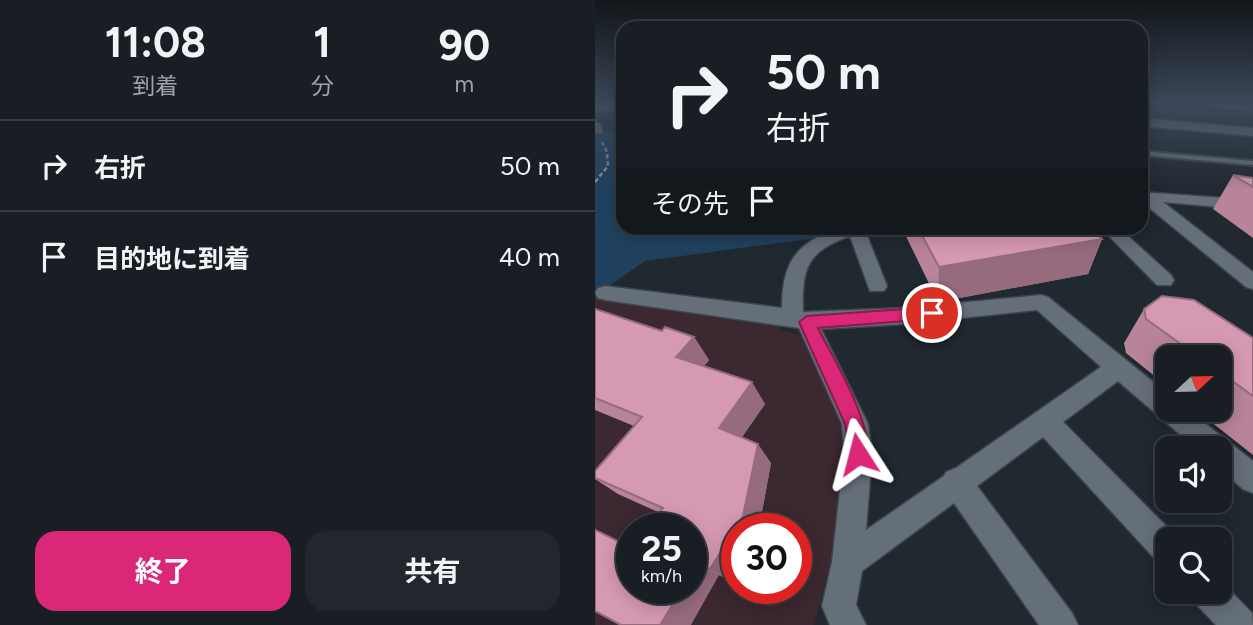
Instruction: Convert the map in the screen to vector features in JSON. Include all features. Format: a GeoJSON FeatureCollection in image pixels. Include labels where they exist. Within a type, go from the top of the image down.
{"type":"FeatureCollection","features":[{"type":"Feature","properties":{"kind":"street"},"geometry":{"type":"LineString","coordinates":[[1148,196],[1253,205]]}},
{"type":"Feature","properties":{"kind":"street"},"geometry":{"type":"LineString","coordinates":[[1148,200],[1253,282]]}},
{"type":"Feature","properties":{"kind":"street"},"geometry":{"type":"LineString","coordinates":[[837,235],[821,241],[807,253],[794,273],[800,320],[855,424],[858,454],[848,562],[839,606],[848,625]]}},
{"type":"Feature","properties":{"kind":"street"},"geometry":{"type":"LineString","coordinates":[[859,235],[877,286]]}},
{"type":"Feature","properties":{"kind":"street"},"geometry":{"type":"LineString","coordinates":[[1116,235],[1164,280]]}},
{"type":"Feature","properties":{"kind":"street"},"geometry":{"type":"LineString","coordinates":[[605,293],[800,320],[905,316],[1041,302],[1155,398]]}},
{"type":"Feature","properties":{"kind":"street"},"geometry":{"type":"LineString","coordinates":[[848,562],[1119,367]]}},
{"type":"Feature","properties":{"kind":"street"},"geometry":{"type":"LineString","coordinates":[[1044,420],[1155,536]]}},
{"type":"Feature","properties":{"kind":"street"},"geometry":{"type":"LineString","coordinates":[[1184,422],[1201,436]]}},
{"type":"Feature","properties":{"kind":"street"},"geometry":{"type":"LineString","coordinates":[[1232,462],[1253,479]]}},
{"type":"Feature","properties":{"kind":"street"},"geometry":{"type":"LineString","coordinates":[[956,482],[1060,625]]}},
{"type":"Feature","properties":{"kind":"street"},"geometry":{"type":"LineString","coordinates":[[1220,604],[1240,625]]}},
{"type":"Feature","properties":{"kind":"lane"},"geometry":{"type":"LineString","coordinates":[[1148,154],[1253,163]]}},
{"type":"Feature","properties":{"kind":"path"},"geometry":{"type":"LineString","coordinates":[[595,182],[608,166],[607,152],[599,133]]}},
{"type":"Feature","properties":{"kind":"shaded area"},"geometry":{"type":"Polygon","coordinates":[[[595,133],[616,133],[616,235],[824,235],[645,261],[595,296],[595,133]]]}},
{"type":"Feature","properties":{"kind":"shaded area"},"geometry":{"type":"Polygon","coordinates":[[[595,296],[782,322],[779,330],[806,336],[851,436],[843,516],[814,625],[595,625],[595,296]]]}},
{"type":"Feature","properties":{"kind":"building"},"geometry":{"type":"Polygon","coordinates":[[[1233,175],[1253,178],[1253,187],[1233,175]]]}},
{"type":"Feature","properties":{"kind":"building"},"geometry":{"type":"Polygon","coordinates":[[[922,235],[1098,235],[1102,239],[939,267],[922,235]]]}},
{"type":"Feature","properties":{"kind":"building"},"geometry":{"type":"Polygon","coordinates":[[[1162,296],[1194,300],[1253,338],[1253,396],[1232,381],[1232,345],[1182,345],[1146,319],[1144,309],[1162,296]]]}},
{"type":"Feature","properties":{"kind":"building"},"geometry":{"type":"Polygon","coordinates":[[[595,309],[662,331],[665,327],[694,337],[676,357],[752,382],[719,428],[758,444],[744,513],[721,513],[721,551],[710,569],[707,568],[707,513],[659,513],[663,508],[595,478],[595,471],[642,417],[595,398],[595,309]]]}},
{"type":"Feature","properties":{"kind":"building"},"geometry":{"type":"Polygon","coordinates":[[[595,530],[616,540],[616,604],[673,604],[660,625],[621,625],[595,611],[595,530]]]}},
{"type":"Feature","properties":{"kind":"route"},"geometry":{"type":"LineString","coordinates":[[858,454],[855,424],[807,322],[932,313]]}}]}
